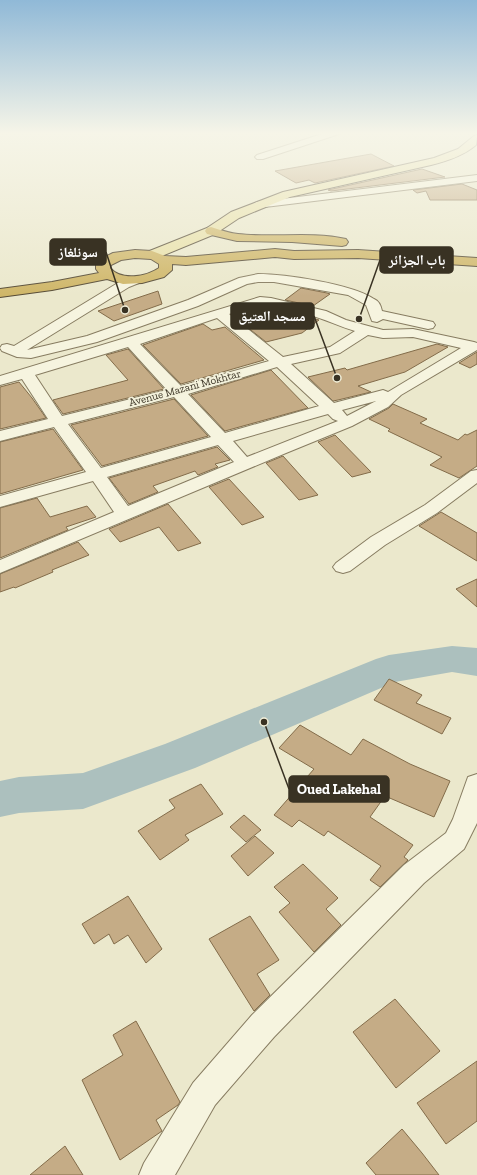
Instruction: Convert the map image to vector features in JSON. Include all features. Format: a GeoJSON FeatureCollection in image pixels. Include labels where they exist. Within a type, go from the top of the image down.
{"type":"FeatureCollection","features":[{"type":"Feature","properties":{"kind":"highway"},"geometry":{"type":"LineString","coordinates":[[211,231],[224,236],[242,239],[306,238],[342,242],[414,257]]}},
{"type":"Feature","properties":{"kind":"highway"},"geometry":{"type":"LineString","coordinates":[[109,273],[112,259],[127,255],[159,263],[190,268],[294,255],[358,254],[477,262]]}},
{"type":"Feature","properties":{"kind":"highway"},"geometry":{"type":"LineString","coordinates":[[0,288],[58,278],[109,273],[135,280],[155,276],[159,263]]}},
{"type":"Feature","properties":{"kind":"highway"},"geometry":{"type":"LineString","coordinates":[[0,293],[59,284],[109,273]]}},
{"type":"Feature","properties":{"kind":"main road"},"geometry":{"type":"LineString","coordinates":[[159,263],[235,215],[287,194],[319,187]]}},
{"type":"Feature","properties":{"kind":"street"},"geometry":{"type":"LineString","coordinates":[[257,205],[405,187]]}},
{"type":"Feature","properties":{"kind":"street"},"geometry":{"type":"LineString","coordinates":[[5,352],[113,281],[109,273]]}},
{"type":"Feature","properties":{"kind":"street"},"geometry":{"type":"LineString","coordinates":[[5,352],[31,354],[92,339],[193,303],[243,281],[258,278],[274,278],[352,292],[371,302],[376,316],[473,334]]}},
{"type":"Feature","properties":{"kind":"street"},"geometry":{"type":"LineString","coordinates":[[5,352],[125,284],[135,280]]}},
{"type":"Feature","properties":{"kind":"street"},"geometry":{"type":"LineString","coordinates":[[0,381],[131,342],[260,301],[271,302],[321,314],[341,323],[383,334],[413,334],[474,346],[396,392],[383,404],[346,423],[124,514],[0,567]]}},
{"type":"Feature","properties":{"kind":"street"},"geometry":{"type":"LineString","coordinates":[[219,313],[280,362],[346,423]]}},
{"type":"Feature","properties":{"kind":"street","name":"Avenue Mazani Mokhtar"},"geometry":{"type":"LineString","coordinates":[[0,436],[177,392],[280,362],[335,350],[366,330]]}},
{"type":"Feature","properties":{"kind":"street"},"geometry":{"type":"LineString","coordinates":[[131,342],[245,464]]}},
{"type":"Feature","properties":{"kind":"street"},"geometry":{"type":"LineString","coordinates":[[26,373],[58,422],[124,514]]}},
{"type":"Feature","properties":{"kind":"street"},"geometry":{"type":"LineString","coordinates":[[0,502],[331,408],[396,392]]}},
{"type":"Feature","properties":{"kind":"street"},"geometry":{"type":"LineString","coordinates":[[343,567],[378,541],[431,509],[477,475]]}},
{"type":"Feature","properties":{"kind":"street"},"geometry":{"type":"LineString","coordinates":[[156,1175],[204,1094],[263,1026],[414,874],[455,841],[465,821],[477,784]]}},
{"type":"Feature","properties":{"kind":"building"},"geometry":{"type":"Polygon","coordinates":[[[342,187],[365,187],[331,191],[328,190],[342,187]]]}},
{"type":"Feature","properties":{"kind":"building"},"geometry":{"type":"Polygon","coordinates":[[[439,187],[469,187],[477,190],[477,200],[430,200],[426,191],[417,193],[413,190],[439,187]]]}},
{"type":"Feature","properties":{"kind":"building"},"geometry":{"type":"Polygon","coordinates":[[[301,288],[330,294],[313,306],[285,300],[301,288]]]}},
{"type":"Feature","properties":{"kind":"building"},"geometry":{"type":"Polygon","coordinates":[[[158,291],[162,304],[114,321],[98,311],[158,291]]]}},
{"type":"Feature","properties":{"kind":"building"},"geometry":{"type":"Polygon","coordinates":[[[258,307],[260,309],[268,307],[319,320],[302,333],[266,342],[242,323],[247,321],[237,313],[258,307]]]}},
{"type":"Feature","properties":{"kind":"building"},"geometry":{"type":"Polygon","coordinates":[[[203,324],[212,330],[225,327],[264,360],[181,384],[143,345],[203,324]]]}},
{"type":"Feature","properties":{"kind":"building"},"geometry":{"type":"Polygon","coordinates":[[[437,344],[448,347],[405,372],[358,386],[371,392],[333,401],[308,377],[345,368],[347,370],[437,344]]]}},
{"type":"Feature","properties":{"kind":"building"},"geometry":{"type":"Polygon","coordinates":[[[128,349],[164,389],[63,414],[53,400],[128,380],[106,355],[128,349]]]}},
{"type":"Feature","properties":{"kind":"building"},"geometry":{"type":"Polygon","coordinates":[[[477,352],[477,364],[470,368],[459,363],[477,352]]]}},
{"type":"Feature","properties":{"kind":"building"},"geometry":{"type":"Polygon","coordinates":[[[271,370],[308,408],[225,431],[191,395],[271,370]]]}},
{"type":"Feature","properties":{"kind":"building"},"geometry":{"type":"Polygon","coordinates":[[[19,382],[46,418],[0,429],[0,387],[19,382]]]}},
{"type":"Feature","properties":{"kind":"building"},"geometry":{"type":"Polygon","coordinates":[[[174,399],[208,436],[102,466],[71,425],[174,399]]]}},
{"type":"Feature","properties":{"kind":"building"},"geometry":{"type":"Polygon","coordinates":[[[393,404],[427,419],[420,423],[458,440],[465,434],[467,435],[477,430],[477,466],[459,478],[430,465],[442,457],[388,431],[390,429],[369,419],[389,408],[393,404]]]}},
{"type":"Feature","properties":{"kind":"building"},"geometry":{"type":"Polygon","coordinates":[[[53,429],[83,470],[0,494],[0,442],[53,429]]]}},
{"type":"Feature","properties":{"kind":"building"},"geometry":{"type":"Polygon","coordinates":[[[335,435],[371,472],[352,477],[318,442],[335,435]]]}},
{"type":"Feature","properties":{"kind":"building"},"geometry":{"type":"Polygon","coordinates":[[[217,447],[230,460],[215,464],[218,467],[198,475],[195,471],[153,486],[158,492],[129,504],[109,478],[217,447]]]}},
{"type":"Feature","properties":{"kind":"building"},"geometry":{"type":"Polygon","coordinates":[[[283,456],[318,495],[299,500],[266,463],[283,456]]]}},
{"type":"Feature","properties":{"kind":"building"},"geometry":{"type":"Polygon","coordinates":[[[229,479],[264,517],[242,525],[209,487],[229,479]]]}},
{"type":"Feature","properties":{"kind":"building"},"geometry":{"type":"Polygon","coordinates":[[[37,498],[50,517],[87,506],[96,517],[66,527],[68,530],[0,558],[0,508],[37,498]]]}},
{"type":"Feature","properties":{"kind":"building"},"geometry":{"type":"Polygon","coordinates":[[[168,504],[201,543],[178,551],[159,527],[120,542],[109,529],[168,504]]]}},
{"type":"Feature","properties":{"kind":"building"},"geometry":{"type":"Polygon","coordinates":[[[441,512],[477,533],[477,561],[419,526],[441,512]]]}},
{"type":"Feature","properties":{"kind":"building"},"geometry":{"type":"Polygon","coordinates":[[[78,542],[89,555],[52,570],[53,572],[15,588],[14,587],[0,592],[0,574],[78,542]]]}},
{"type":"Feature","properties":{"kind":"building"},"geometry":{"type":"Polygon","coordinates":[[[477,579],[477,607],[456,589],[477,579]]]}},
{"type":"Feature","properties":{"kind":"building"},"geometry":{"type":"Polygon","coordinates":[[[389,679],[422,695],[416,703],[451,718],[442,734],[374,700],[389,679]]]}},
{"type":"Feature","properties":{"kind":"building"},"geometry":{"type":"Polygon","coordinates":[[[300,725],[351,755],[363,739],[410,764],[450,781],[434,817],[385,796],[370,817],[413,845],[404,857],[408,860],[380,887],[370,880],[381,866],[328,831],[324,836],[299,820],[292,827],[274,815],[314,769],[279,748],[300,725]]]}},
{"type":"Feature","properties":{"kind":"building"},"geometry":{"type":"Polygon","coordinates":[[[201,784],[223,814],[185,835],[189,840],[160,860],[138,831],[175,808],[169,800],[201,784]]]}},
{"type":"Feature","properties":{"kind":"building"},"geometry":{"type":"Polygon","coordinates":[[[244,815],[261,830],[246,842],[230,827],[244,815]]]}},
{"type":"Feature","properties":{"kind":"building"},"geometry":{"type":"Polygon","coordinates":[[[255,836],[274,853],[248,876],[231,856],[255,836]]]}},
{"type":"Feature","properties":{"kind":"building"},"geometry":{"type":"Polygon","coordinates":[[[303,864],[338,898],[326,909],[341,925],[314,952],[279,912],[290,903],[274,887],[303,864]]]}},
{"type":"Feature","properties":{"kind":"building"},"geometry":{"type":"Polygon","coordinates":[[[128,896],[162,949],[146,963],[128,935],[114,944],[109,934],[94,944],[82,924],[128,896]]]}},
{"type":"Feature","properties":{"kind":"building"},"geometry":{"type":"Polygon","coordinates":[[[250,916],[279,960],[257,974],[270,995],[254,1011],[209,939],[250,916]]]}},
{"type":"Feature","properties":{"kind":"building"},"geometry":{"type":"Polygon","coordinates":[[[395,999],[440,1051],[396,1088],[353,1032],[395,999]]]}},
{"type":"Feature","properties":{"kind":"building"},"geometry":{"type":"Polygon","coordinates":[[[136,1021],[180,1102],[156,1120],[162,1131],[120,1160],[82,1080],[123,1055],[113,1035],[136,1021]]]}},
{"type":"Feature","properties":{"kind":"building"},"geometry":{"type":"Polygon","coordinates":[[[477,1061],[477,1121],[446,1144],[417,1103],[477,1061]]]}},
{"type":"Feature","properties":{"kind":"building"},"geometry":{"type":"Polygon","coordinates":[[[402,1129],[439,1175],[376,1175],[366,1163],[402,1129]]]}},
{"type":"Feature","properties":{"kind":"building"},"geometry":{"type":"Polygon","coordinates":[[[65,1146],[83,1175],[30,1175],[65,1146]]]}},
{"type":"Feature","properties":{"kind":"waterway"},"geometry":{"type":"LineString","coordinates":[[0,799],[19,795],[83,791],[180,756],[389,669],[452,659],[477,662]]}},
{"type":"Feature","properties":{"kind":"place","name":"سونلغاز"},"geometry":{"type":"Point","coordinates":[125,310]}},
{"type":"Feature","properties":{"kind":"place","name":"باب الجزائر"},"geometry":{"type":"Point","coordinates":[359,319]}},
{"type":"Feature","properties":{"kind":"place","name":"مسجد العتيق"},"geometry":{"type":"Point","coordinates":[337,378]}},
{"type":"Feature","properties":{"kind":"place","name":"Oued Lakehal"},"geometry":{"type":"Point","coordinates":[264,722]}}]}
